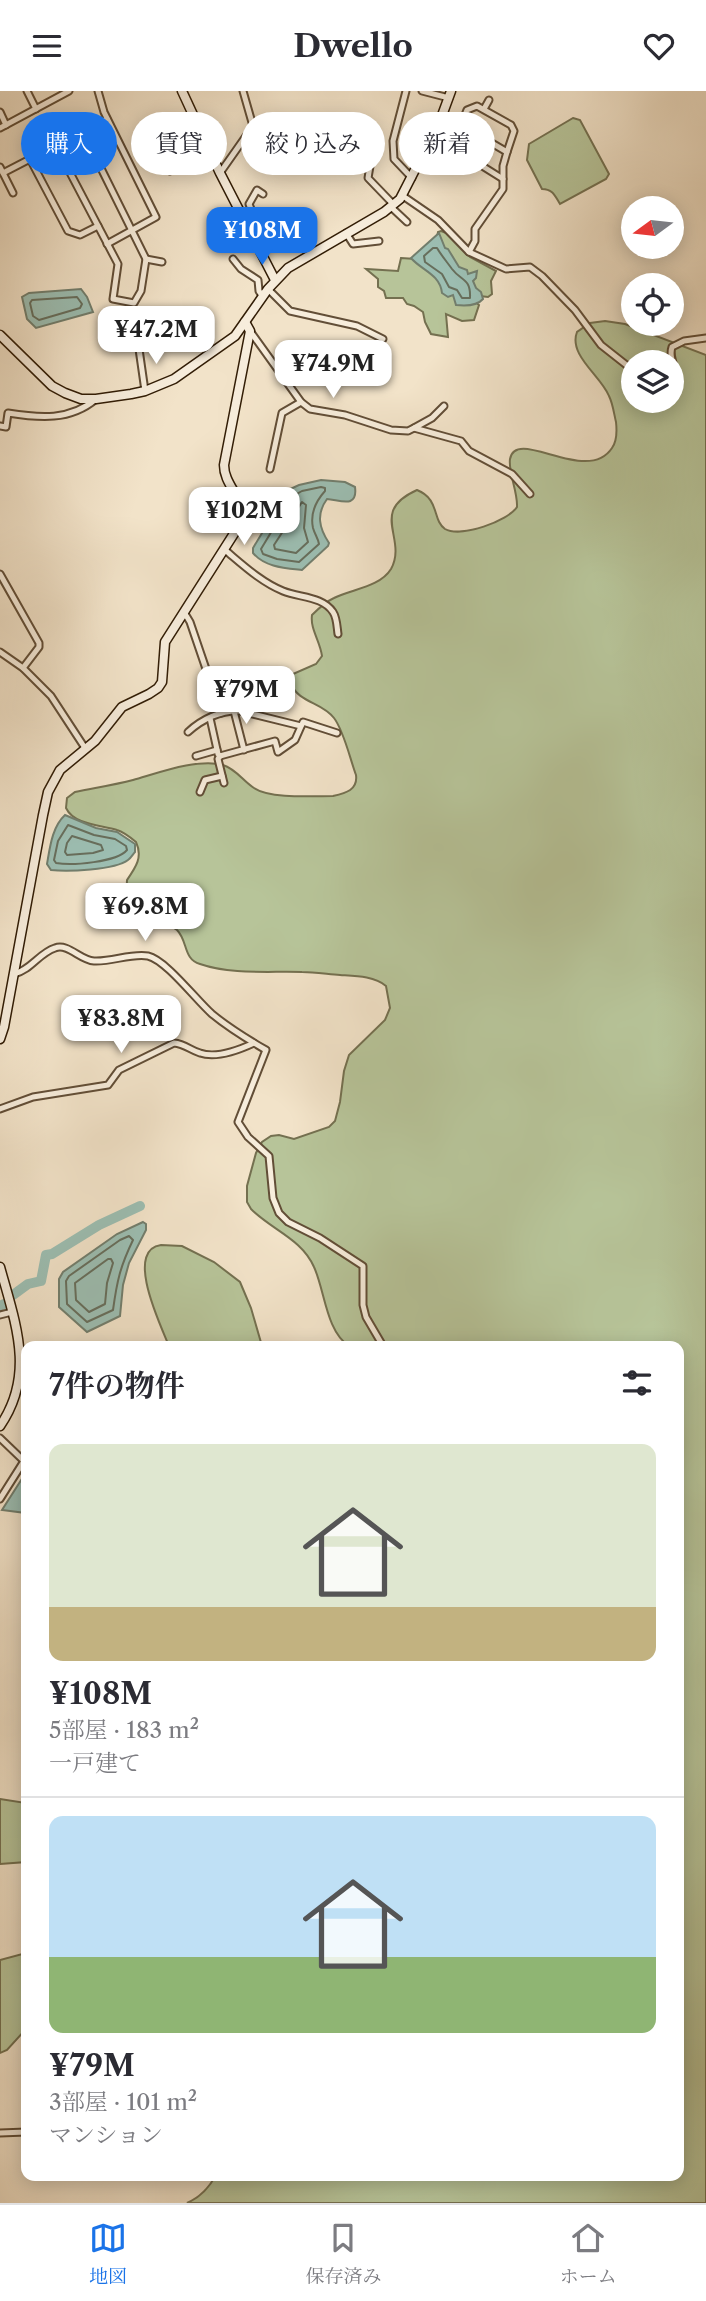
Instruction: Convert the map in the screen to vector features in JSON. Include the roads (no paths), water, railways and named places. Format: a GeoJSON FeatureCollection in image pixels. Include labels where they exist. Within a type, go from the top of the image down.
{"type":"FeatureCollection","features":[{"type":"Feature","properties":{"kind":"street"},"geometry":{"type":"LineString","coordinates":[[27,91],[36,109]]}},
{"type":"Feature","properties":{"kind":"street"},"geometry":{"type":"LineString","coordinates":[[98,91],[105,112]]}},
{"type":"Feature","properties":{"kind":"street"},"geometry":{"type":"LineString","coordinates":[[182,91],[192,112]]}},
{"type":"Feature","properties":{"kind":"street"},"geometry":{"type":"LineString","coordinates":[[227,163],[253,126],[243,91]]}},
{"type":"Feature","properties":{"kind":"street"},"geometry":{"type":"LineString","coordinates":[[406,91],[393,141],[394,159],[412,179]]}},
{"type":"Feature","properties":{"kind":"street"},"geometry":{"type":"LineString","coordinates":[[422,91],[450,95],[443,112]]}},
{"type":"Feature","properties":{"kind":"street"},"geometry":{"type":"LineString","coordinates":[[0,112],[3,126],[66,92]]}},
{"type":"Feature","properties":{"kind":"street"},"geometry":{"type":"LineString","coordinates":[[484,109],[489,100]]}},
{"type":"Feature","properties":{"kind":"street"},"geometry":{"type":"LineString","coordinates":[[466,112],[477,106],[511,125],[514,131],[503,166],[503,189],[480,219],[475,229],[475,241],[469,252]]}},
{"type":"Feature","properties":{"kind":"street"},"geometry":{"type":"LineString","coordinates":[[107,244],[156,217],[117,139]]}},
{"type":"Feature","properties":{"kind":"street"},"geometry":{"type":"LineString","coordinates":[[495,145],[507,152]]}},
{"type":"Feature","properties":{"kind":"street"},"geometry":{"type":"LineString","coordinates":[[13,193],[1,170],[21,162]]}},
{"type":"Feature","properties":{"kind":"street"},"geometry":{"type":"LineString","coordinates":[[495,174],[503,179]]}},
{"type":"Feature","properties":{"kind":"street"},"geometry":{"type":"LineString","coordinates":[[38,175],[68,231],[80,235],[98,226]]}},
{"type":"Feature","properties":{"kind":"street"},"geometry":{"type":"LineString","coordinates":[[72,175],[118,264],[113,299],[134,303],[141,291],[146,259],[104,175]]}},
{"type":"Feature","properties":{"kind":"street"},"geometry":{"type":"LineString","coordinates":[[221,175],[275,280]]}},
{"type":"Feature","properties":{"kind":"street"},"geometry":{"type":"LineString","coordinates":[[368,175],[368,178],[407,222]]}},
{"type":"Feature","properties":{"kind":"street"},"geometry":{"type":"LineString","coordinates":[[0,1039],[48,792],[60,770],[95,741],[122,707],[158,688],[164,674],[163,649],[166,642],[242,521],[242,506],[226,479],[223,465],[247,327],[275,280],[296,261],[392,206],[403,196],[414,175]]}},
{"type":"Feature","properties":{"kind":"street"},"geometry":{"type":"LineString","coordinates":[[260,250],[265,244],[249,204],[257,190],[263,194]]}},
{"type":"Feature","properties":{"kind":"street"},"geometry":{"type":"LineString","coordinates":[[403,196],[438,220],[469,252],[506,269],[530,267],[575,310],[601,345],[621,361]]}},
{"type":"Feature","properties":{"kind":"street"},"geometry":{"type":"LineString","coordinates":[[346,233],[353,244],[379,241]]}},
{"type":"Feature","properties":{"kind":"street"},"geometry":{"type":"LineString","coordinates":[[146,259],[162,262]]}},
{"type":"Feature","properties":{"kind":"street"},"geometry":{"type":"LineString","coordinates":[[233,259],[258,280],[259,291],[290,311],[357,326],[383,339]]}},
{"type":"Feature","properties":{"kind":"street"},"geometry":{"type":"LineString","coordinates":[[0,335],[52,386],[81,399],[96,399],[145,391],[174,379],[247,327]]}},
{"type":"Feature","properties":{"kind":"street"},"geometry":{"type":"LineString","coordinates":[[247,327],[301,402],[310,409],[345,415],[391,430],[408,431],[432,418],[444,406]]}},
{"type":"Feature","properties":{"kind":"street"},"geometry":{"type":"LineString","coordinates":[[671,350],[684,341],[706,338]]}},
{"type":"Feature","properties":{"kind":"street"},"geometry":{"type":"LineString","coordinates":[[139,349],[145,391]]}},
{"type":"Feature","properties":{"kind":"street"},"geometry":{"type":"LineString","coordinates":[[0,426],[6,427],[8,413],[37,418],[56,417],[77,411],[96,399]]}},
{"type":"Feature","properties":{"kind":"street"},"geometry":{"type":"LineString","coordinates":[[270,469],[282,413],[301,402]]}},
{"type":"Feature","properties":{"kind":"street"},"geometry":{"type":"LineString","coordinates":[[414,428],[461,441],[469,451],[512,474],[530,494]]}},
{"type":"Feature","properties":{"kind":"street"},"geometry":{"type":"LineString","coordinates":[[225,550],[258,577],[283,591],[324,604],[333,613],[338,633]]}},
{"type":"Feature","properties":{"kind":"street"},"geometry":{"type":"LineString","coordinates":[[0,574],[39,643],[39,647],[23,668]]}},
{"type":"Feature","properties":{"kind":"street"},"geometry":{"type":"LineString","coordinates":[[184,613],[190,622],[221,713]]}},
{"type":"Feature","properties":{"kind":"street"},"geometry":{"type":"LineString","coordinates":[[0,652],[23,668],[51,696],[85,748]]}},
{"type":"Feature","properties":{"kind":"street"},"geometry":{"type":"LineString","coordinates":[[234,711],[244,750]]}},
{"type":"Feature","properties":{"kind":"street"},"geometry":{"type":"LineString","coordinates":[[188,732],[195,725],[210,718],[234,711],[301,726]]}},
{"type":"Feature","properties":{"kind":"street"},"geometry":{"type":"LineString","coordinates":[[200,792],[205,780],[223,779],[210,718]]}},
{"type":"Feature","properties":{"kind":"street"},"geometry":{"type":"LineString","coordinates":[[196,756],[244,750],[275,741],[278,752],[295,740],[303,722],[337,733]]}},
{"type":"Feature","properties":{"kind":"street"},"geometry":{"type":"LineString","coordinates":[[14,974],[29,968],[58,947],[92,961],[148,956],[183,983],[193,997],[213,1015],[266,1050],[239,1117],[241,1128],[269,1156],[273,1198],[279,1213],[288,1222],[320,1238],[362,1266],[363,1305],[366,1317],[380,1341]]}},
{"type":"Feature","properties":{"kind":"street"},"geometry":{"type":"LineString","coordinates":[[0,1109],[33,1097],[108,1085],[119,1070],[174,1043],[184,1044],[201,1054],[226,1054],[254,1043]]}},
{"type":"Feature","properties":{"kind":"street"},"geometry":{"type":"LineString","coordinates":[[0,1267],[21,1353]]}},
{"type":"Feature","properties":{"kind":"street"},"geometry":{"type":"LineString","coordinates":[[0,1315],[12,1312]]}},
{"type":"Feature","properties":{"kind":"street"},"geometry":{"type":"LineString","coordinates":[[0,1426],[21,1388]]}},
{"type":"Feature","properties":{"kind":"street"},"geometry":{"type":"LineString","coordinates":[[0,1438],[21,1458]]}},
{"type":"Feature","properties":{"kind":"street"},"geometry":{"type":"LineString","coordinates":[[0,1499],[21,1468]]}},
{"type":"Feature","properties":{"kind":"street"},"geometry":{"type":"LineString","coordinates":[[0,2133],[21,2132]]}},
{"type":"Feature","properties":{"kind":"water"},"geometry":{"type":"Polygon","coordinates":[[[439,233],[445,248],[459,267],[467,270],[468,274],[477,271],[473,281],[483,299],[478,303],[456,305],[453,295],[448,297],[442,293],[438,281],[411,258],[439,233]]]}},
{"type":"Feature","properties":{"kind":"water"},"geometry":{"type":"Polygon","coordinates":[[[81,289],[93,312],[36,328],[27,319],[22,297],[29,293],[81,289]]]}},
{"type":"Feature","properties":{"kind":"water"},"geometry":{"type":"Polygon","coordinates":[[[321,480],[345,482],[355,487],[351,501],[327,499],[321,510],[320,521],[328,546],[302,570],[275,566],[258,558],[253,553],[253,548],[288,490],[321,480]]]}},
{"type":"Feature","properties":{"kind":"water"},"geometry":{"type":"Polygon","coordinates":[[[65,815],[96,828],[117,832],[135,844],[135,852],[128,860],[113,866],[51,870],[47,864],[52,838],[65,815]]]}},
{"type":"Feature","properties":{"kind":"water"},"geometry":{"type":"Polygon","coordinates":[[[143,1222],[146,1224],[146,1230],[129,1263],[123,1285],[120,1316],[87,1332],[59,1307],[59,1279],[63,1272],[117,1234],[143,1222]]]}},
{"type":"Feature","properties":{"kind":"water"},"geometry":{"type":"Polygon","coordinates":[[[21,1480],[21,1512],[2,1510],[21,1480]]]}},
{"type":"Feature","properties":{"kind":"waterway"},"geometry":{"type":"LineString","coordinates":[[13,1295],[28,1284],[41,1281],[46,1255],[99,1225],[140,1206]]}},
{"type":"Feature","properties":{"kind":"waterway"},"geometry":{"type":"LineString","coordinates":[[0,1306],[4,1304]]}}]}
